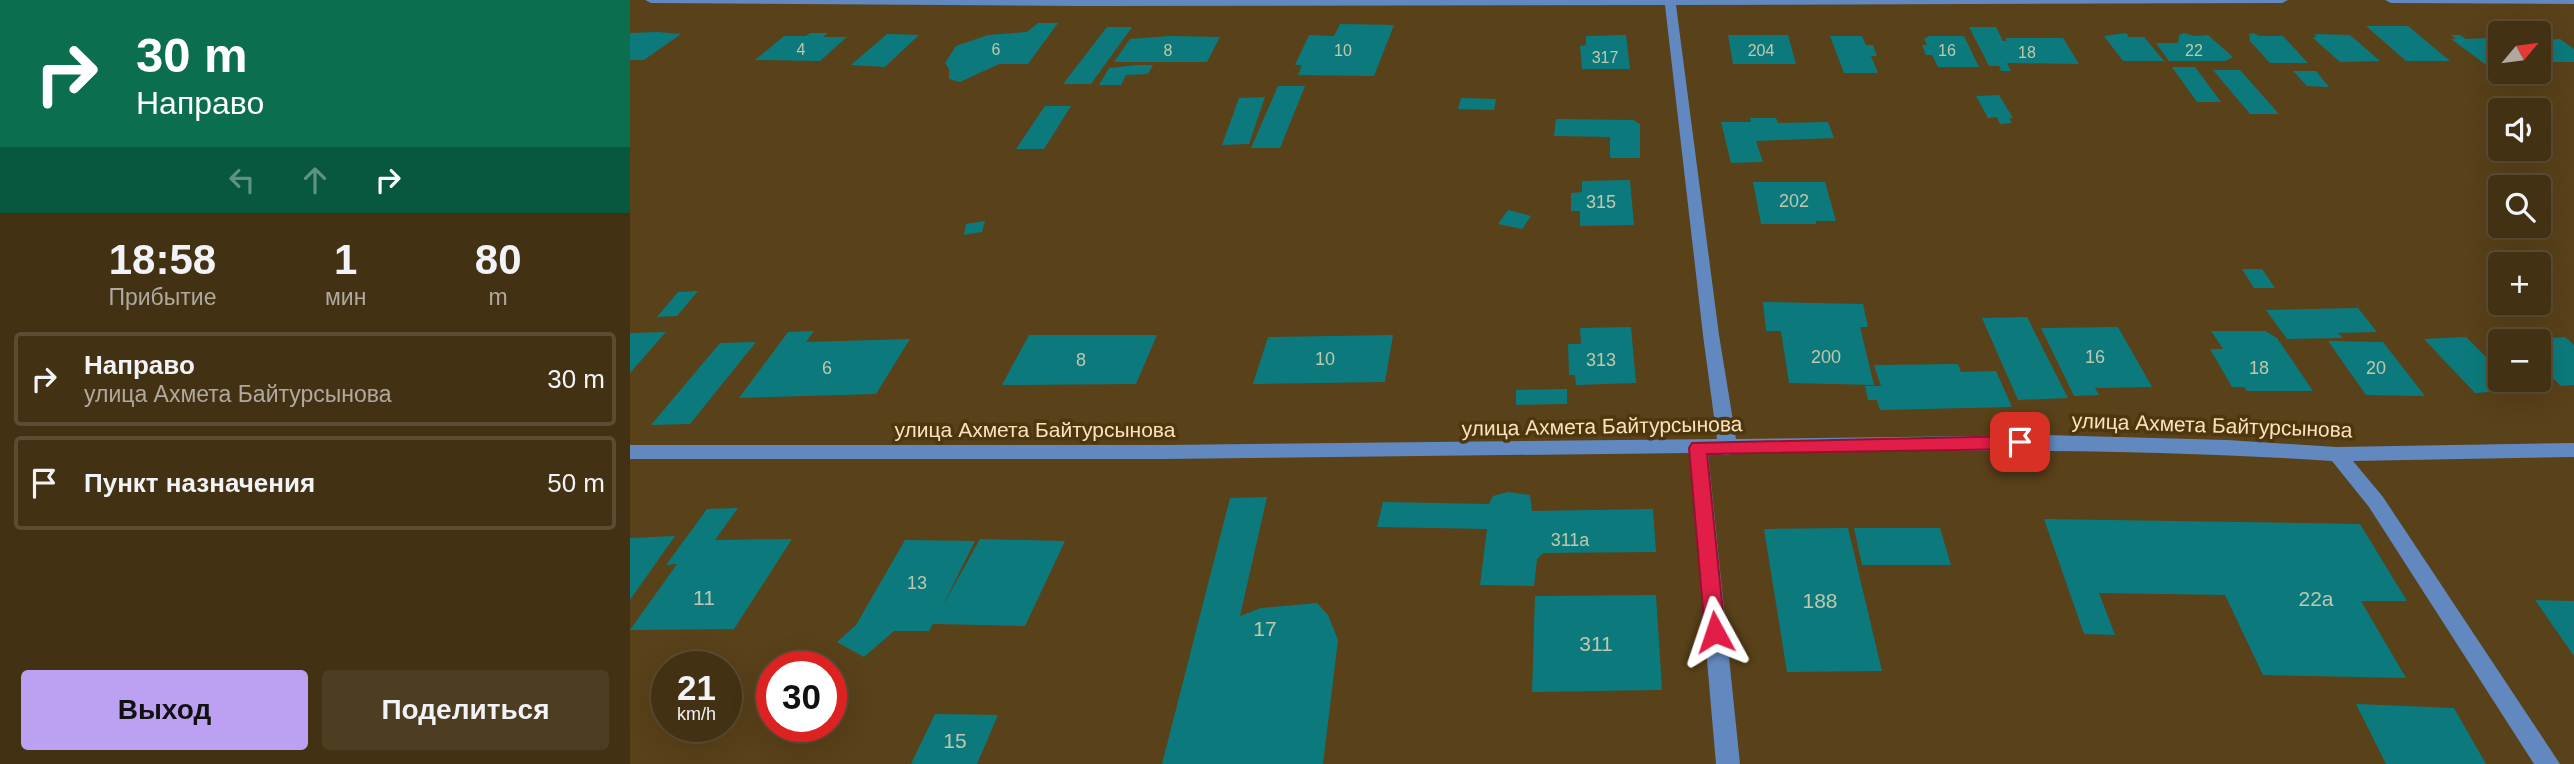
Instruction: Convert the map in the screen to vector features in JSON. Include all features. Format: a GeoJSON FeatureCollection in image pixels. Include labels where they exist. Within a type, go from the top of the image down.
{"type":"FeatureCollection","features":[{"type":"Feature","properties":{"kind":"street"},"geometry":{"type":"LineString","coordinates":[[651,0],[1067,3],[2282,0]]}},
{"type":"Feature","properties":{"kind":"street"},"geometry":{"type":"LineString","coordinates":[[1670,0],[1711,335],[1728,448]]}},
{"type":"Feature","properties":{"kind":"street"},"geometry":{"type":"LineString","coordinates":[[2391,0],[2574,1]]}},
{"type":"Feature","properties":{"kind":"street","name":"улица Ахмета Байтурсынова"},"geometry":{"type":"LineString","coordinates":[[630,452],[1163,453],[2046,442],[2227,447],[2337,454],[2574,450]]}},
{"type":"Feature","properties":{"kind":"street"},"geometry":{"type":"LineString","coordinates":[[1698,448],[1728,764]]}},
{"type":"Feature","properties":{"kind":"street"},"geometry":{"type":"LineString","coordinates":[[2337,454],[2375,502],[2549,764]]}},
{"type":"Feature","properties":{"kind":"building"},"geometry":{"type":"Polygon","coordinates":[[[1038,23],[1058,23],[1028,64],[999,64],[960,82],[949,79],[949,69],[945,63],[956,46],[988,35],[1027,32],[1038,23]]]}},
{"type":"Feature","properties":{"kind":"building"},"geometry":{"type":"Polygon","coordinates":[[[1340,24],[1394,25],[1374,76],[1298,75],[1302,65],[1295,65],[1309,35],[1334,36],[1340,24]]]}},
{"type":"Feature","properties":{"kind":"building"},"geometry":{"type":"Polygon","coordinates":[[[2366,26],[2408,26],[2450,61],[2406,61],[2366,26]]]}},
{"type":"Feature","properties":{"kind":"building"},"geometry":{"type":"Polygon","coordinates":[[[1107,27],[1132,27],[1091,84],[1063,84],[1107,27]]]}},
{"type":"Feature","properties":{"kind":"building"},"geometry":{"type":"Polygon","coordinates":[[[1969,27],[1996,27],[2003,41],[2007,41],[2005,38],[2063,38],[2079,64],[2007,63],[2011,71],[2001,71],[1999,66],[1989,66],[1969,27]]]}},
{"type":"Feature","properties":{"kind":"building"},"geometry":{"type":"Polygon","coordinates":[[[630,33],[681,34],[644,60],[630,60],[630,33]]]}},
{"type":"Feature","properties":{"kind":"building"},"geometry":{"type":"Polygon","coordinates":[[[810,33],[828,33],[823,37],[847,37],[820,61],[755,60],[784,36],[806,36],[810,33]]]}},
{"type":"Feature","properties":{"kind":"building"},"geometry":{"type":"Polygon","coordinates":[[[2126,33],[2129,37],[2144,37],[2164,61],[2123,61],[2104,36],[2126,33]]]}},
{"type":"Feature","properties":{"kind":"building"},"geometry":{"type":"Polygon","coordinates":[[[2184,33],[2194,36],[2208,35],[2233,57],[2225,61],[2169,61],[2156,43],[2178,43],[2179,35],[2184,33]]]}},
{"type":"Feature","properties":{"kind":"building"},"geometry":{"type":"Polygon","coordinates":[[[887,34],[919,35],[885,67],[851,65],[887,34]]]}},
{"type":"Feature","properties":{"kind":"building"},"geometry":{"type":"Polygon","coordinates":[[[2249,34],[2260,36],[2283,36],[2308,63],[2270,63],[2250,41],[2249,34]]]}},
{"type":"Feature","properties":{"kind":"building"},"geometry":{"type":"Polygon","coordinates":[[[2314,34],[2350,35],[2380,61],[2340,62],[2313,38],[2317,36],[2314,34]]]}},
{"type":"Feature","properties":{"kind":"building"},"geometry":{"type":"Polygon","coordinates":[[[1626,35],[1630,69],[1582,69],[1580,46],[1586,45],[1586,36],[1626,35]]]}},
{"type":"Feature","properties":{"kind":"building"},"geometry":{"type":"Polygon","coordinates":[[[1728,35],[1788,35],[1796,64],[1733,64],[1728,35]]]}},
{"type":"Feature","properties":{"kind":"building"},"geometry":{"type":"Polygon","coordinates":[[[2451,35],[2460,35],[2466,39],[2488,38],[2488,64],[2451,39],[2456,39],[2451,35]]]}},
{"type":"Feature","properties":{"kind":"building"},"geometry":{"type":"Polygon","coordinates":[[[1170,36],[1220,37],[1207,62],[1114,62],[1130,39],[1170,36]]]}},
{"type":"Feature","properties":{"kind":"building"},"geometry":{"type":"Polygon","coordinates":[[[1830,36],[1862,36],[1866,45],[1873,45],[1877,56],[1871,56],[1878,73],[1844,73],[1830,36]]]}},
{"type":"Feature","properties":{"kind":"building"},"geometry":{"type":"Polygon","coordinates":[[[1929,36],[1964,36],[1979,67],[1938,67],[1932,55],[1926,55],[1922,45],[1927,45],[1924,39],[1929,36]]]}},
{"type":"Feature","properties":{"kind":"building"},"geometry":{"type":"Polygon","coordinates":[[[2552,39],[2560,39],[2574,49],[2574,62],[2552,62],[2552,39]]]}},
{"type":"Feature","properties":{"kind":"building"},"geometry":{"type":"Polygon","coordinates":[[[1153,65],[1148,74],[1126,75],[1121,85],[1099,85],[1109,68],[1153,65]]]}},
{"type":"Feature","properties":{"kind":"building"},"geometry":{"type":"Polygon","coordinates":[[[2172,67],[2195,67],[2221,102],[2197,102],[2172,67]]]}},
{"type":"Feature","properties":{"kind":"building"},"geometry":{"type":"Polygon","coordinates":[[[2213,70],[2240,70],[2279,114],[2250,114],[2213,70]]]}},
{"type":"Feature","properties":{"kind":"building"},"geometry":{"type":"Polygon","coordinates":[[[2293,71],[2316,71],[2329,87],[2307,86],[2293,71]]]}},
{"type":"Feature","properties":{"kind":"building"},"geometry":{"type":"Polygon","coordinates":[[[1278,86],[1305,86],[1280,148],[1251,148],[1278,86]]]}},
{"type":"Feature","properties":{"kind":"building"},"geometry":{"type":"Polygon","coordinates":[[[1999,95],[2013,118],[2009,118],[2012,123],[2000,124],[1997,117],[1988,118],[1976,96],[1999,95]]]}},
{"type":"Feature","properties":{"kind":"building"},"geometry":{"type":"Polygon","coordinates":[[[1265,97],[1249,144],[1222,145],[1239,98],[1265,97]]]}},
{"type":"Feature","properties":{"kind":"building"},"geometry":{"type":"Polygon","coordinates":[[[1461,98],[1496,99],[1494,110],[1458,109],[1461,98]]]}},
{"type":"Feature","properties":{"kind":"building"},"geometry":{"type":"Polygon","coordinates":[[[1045,106],[1071,106],[1044,149],[1016,149],[1045,106]]]}},
{"type":"Feature","properties":{"kind":"building"},"geometry":{"type":"Polygon","coordinates":[[[1750,118],[1776,118],[1778,123],[1828,122],[1834,138],[1756,141],[1763,162],[1731,163],[1721,122],[1751,122],[1750,118]]]}},
{"type":"Feature","properties":{"kind":"building"},"geometry":{"type":"Polygon","coordinates":[[[1556,119],[1633,120],[1640,124],[1640,158],[1610,158],[1610,137],[1554,136],[1556,119]]]}},
{"type":"Feature","properties":{"kind":"building"},"geometry":{"type":"Polygon","coordinates":[[[1630,180],[1634,225],[1580,226],[1580,211],[1571,211],[1571,193],[1582,192],[1582,181],[1630,180]]]}},
{"type":"Feature","properties":{"kind":"building"},"geometry":{"type":"Polygon","coordinates":[[[1753,182],[1825,182],[1836,221],[1816,221],[1816,224],[1761,224],[1753,182]]]}},
{"type":"Feature","properties":{"kind":"building"},"geometry":{"type":"Polygon","coordinates":[[[1508,210],[1531,216],[1522,229],[1498,224],[1508,210]]]}},
{"type":"Feature","properties":{"kind":"building"},"geometry":{"type":"Polygon","coordinates":[[[985,221],[982,232],[964,235],[966,224],[985,221]]]}},
{"type":"Feature","properties":{"kind":"building"},"geometry":{"type":"Polygon","coordinates":[[[2242,269],[2262,269],[2275,288],[2254,288],[2242,269]]]}},
{"type":"Feature","properties":{"kind":"building"},"geometry":{"type":"Polygon","coordinates":[[[698,291],[677,316],[657,317],[678,292],[698,291]]]}},
{"type":"Feature","properties":{"kind":"building"},"geometry":{"type":"Polygon","coordinates":[[[1763,302],[1863,304],[1868,327],[1860,327],[1874,385],[1789,383],[1781,331],[1766,331],[1763,302]]]}},
{"type":"Feature","properties":{"kind":"building"},"geometry":{"type":"Polygon","coordinates":[[[2358,308],[2377,332],[2338,333],[2343,338],[2287,339],[2266,310],[2358,308]]]}},
{"type":"Feature","properties":{"kind":"building"},"geometry":{"type":"Polygon","coordinates":[[[2027,317],[2068,398],[2018,400],[1982,318],[2027,317]]]}},
{"type":"Feature","properties":{"kind":"building"},"geometry":{"type":"Polygon","coordinates":[[[1631,327],[1636,383],[1576,385],[1575,375],[1569,375],[1568,344],[1581,344],[1580,328],[1631,327]]]}},
{"type":"Feature","properties":{"kind":"building"},"geometry":{"type":"Polygon","coordinates":[[[2118,327],[2152,387],[2095,388],[2099,395],[2074,396],[2041,328],[2118,327]]]}},
{"type":"Feature","properties":{"kind":"building"},"geometry":{"type":"Polygon","coordinates":[[[814,331],[806,342],[910,339],[876,394],[739,398],[788,332],[814,331]]]}},
{"type":"Feature","properties":{"kind":"building"},"geometry":{"type":"Polygon","coordinates":[[[2211,331],[2265,331],[2277,338],[2313,391],[2247,391],[2244,387],[2232,387],[2210,349],[2223,349],[2211,331]]]}},
{"type":"Feature","properties":{"kind":"building"},"geometry":{"type":"Polygon","coordinates":[[[666,332],[630,373],[630,333],[666,332]]]}},
{"type":"Feature","properties":{"kind":"building"},"geometry":{"type":"Polygon","coordinates":[[[1029,335],[1157,335],[1136,384],[1002,385],[1029,335]]]}},
{"type":"Feature","properties":{"kind":"building"},"geometry":{"type":"Polygon","coordinates":[[[1393,335],[1385,382],[1253,384],[1268,337],[1393,335]]]}},
{"type":"Feature","properties":{"kind":"building"},"geometry":{"type":"Polygon","coordinates":[[[2466,337],[2488,359],[2490,392],[2475,393],[2424,339],[2466,337]]]}},
{"type":"Feature","properties":{"kind":"building"},"geometry":{"type":"Polygon","coordinates":[[[2565,337],[2574,345],[2574,385],[2561,386],[2551,376],[2551,338],[2565,337]]]}},
{"type":"Feature","properties":{"kind":"building"},"geometry":{"type":"Polygon","coordinates":[[[2328,341],[2383,342],[2425,396],[2366,395],[2328,341]]]}},
{"type":"Feature","properties":{"kind":"building"},"geometry":{"type":"Polygon","coordinates":[[[756,342],[690,424],[651,425],[720,343],[756,342]]]}},
{"type":"Feature","properties":{"kind":"building"},"geometry":{"type":"Polygon","coordinates":[[[1958,364],[1961,372],[1996,371],[2012,407],[1880,410],[1877,400],[1868,400],[1865,386],[1881,386],[1874,365],[1958,364]]]}},
{"type":"Feature","properties":{"kind":"building"},"geometry":{"type":"Polygon","coordinates":[[[1567,389],[1567,404],[1516,405],[1516,390],[1567,389]]]}},
{"type":"Feature","properties":{"kind":"building"},"geometry":{"type":"Polygon","coordinates":[[[1508,492],[1530,495],[1532,511],[1653,509],[1656,552],[1543,553],[1537,559],[1534,586],[1480,585],[1487,529],[1377,527],[1383,502],[1489,504],[1493,496],[1508,492]]]}},
{"type":"Feature","properties":{"kind":"building"},"geometry":{"type":"Polygon","coordinates":[[[1267,497],[1240,616],[1261,608],[1317,603],[1328,615],[1338,640],[1323,764],[1162,764],[1230,498],[1267,497]]]}},
{"type":"Feature","properties":{"kind":"building"},"geometry":{"type":"Polygon","coordinates":[[[738,508],[715,540],[792,539],[734,629],[630,630],[677,564],[666,565],[707,509],[738,508]]]}},
{"type":"Feature","properties":{"kind":"building"},"geometry":{"type":"Polygon","coordinates":[[[2044,519],[2360,524],[2407,601],[2361,601],[2406,678],[2263,675],[2225,595],[2099,593],[2115,635],[2084,634],[2044,519]]]}},
{"type":"Feature","properties":{"kind":"building"},"geometry":{"type":"Polygon","coordinates":[[[1848,528],[1882,671],[1787,672],[1764,529],[1848,528]]]}},
{"type":"Feature","properties":{"kind":"building"},"geometry":{"type":"Polygon","coordinates":[[[1854,528],[1940,528],[1951,565],[1862,565],[1854,528]]]}},
{"type":"Feature","properties":{"kind":"building"},"geometry":{"type":"Polygon","coordinates":[[[675,536],[630,600],[630,538],[675,536]]]}},
{"type":"Feature","properties":{"kind":"building"},"geometry":{"type":"Polygon","coordinates":[[[980,539],[1065,541],[1025,626],[933,624],[929,631],[894,631],[864,657],[837,642],[856,625],[905,540],[975,541],[942,607],[980,539]]]}},
{"type":"Feature","properties":{"kind":"building"},"geometry":{"type":"Polygon","coordinates":[[[1656,595],[1662,690],[1532,692],[1535,596],[1656,595]]]}},
{"type":"Feature","properties":{"kind":"building"},"geometry":{"type":"Polygon","coordinates":[[[2535,600],[2574,601],[2574,656],[2535,600]]]}},
{"type":"Feature","properties":{"kind":"building"},"geometry":{"type":"Polygon","coordinates":[[[2356,704],[2454,708],[2486,764],[2386,764],[2356,704]]]}},
{"type":"Feature","properties":{"kind":"building"},"geometry":{"type":"Polygon","coordinates":[[[935,714],[998,715],[977,764],[911,764],[935,714]]]}},
{"type":"Feature","properties":{"kind":"route"},"geometry":{"type":"LineString","coordinates":[[1715,632],[1698,448],[2020,442]]}}]}
